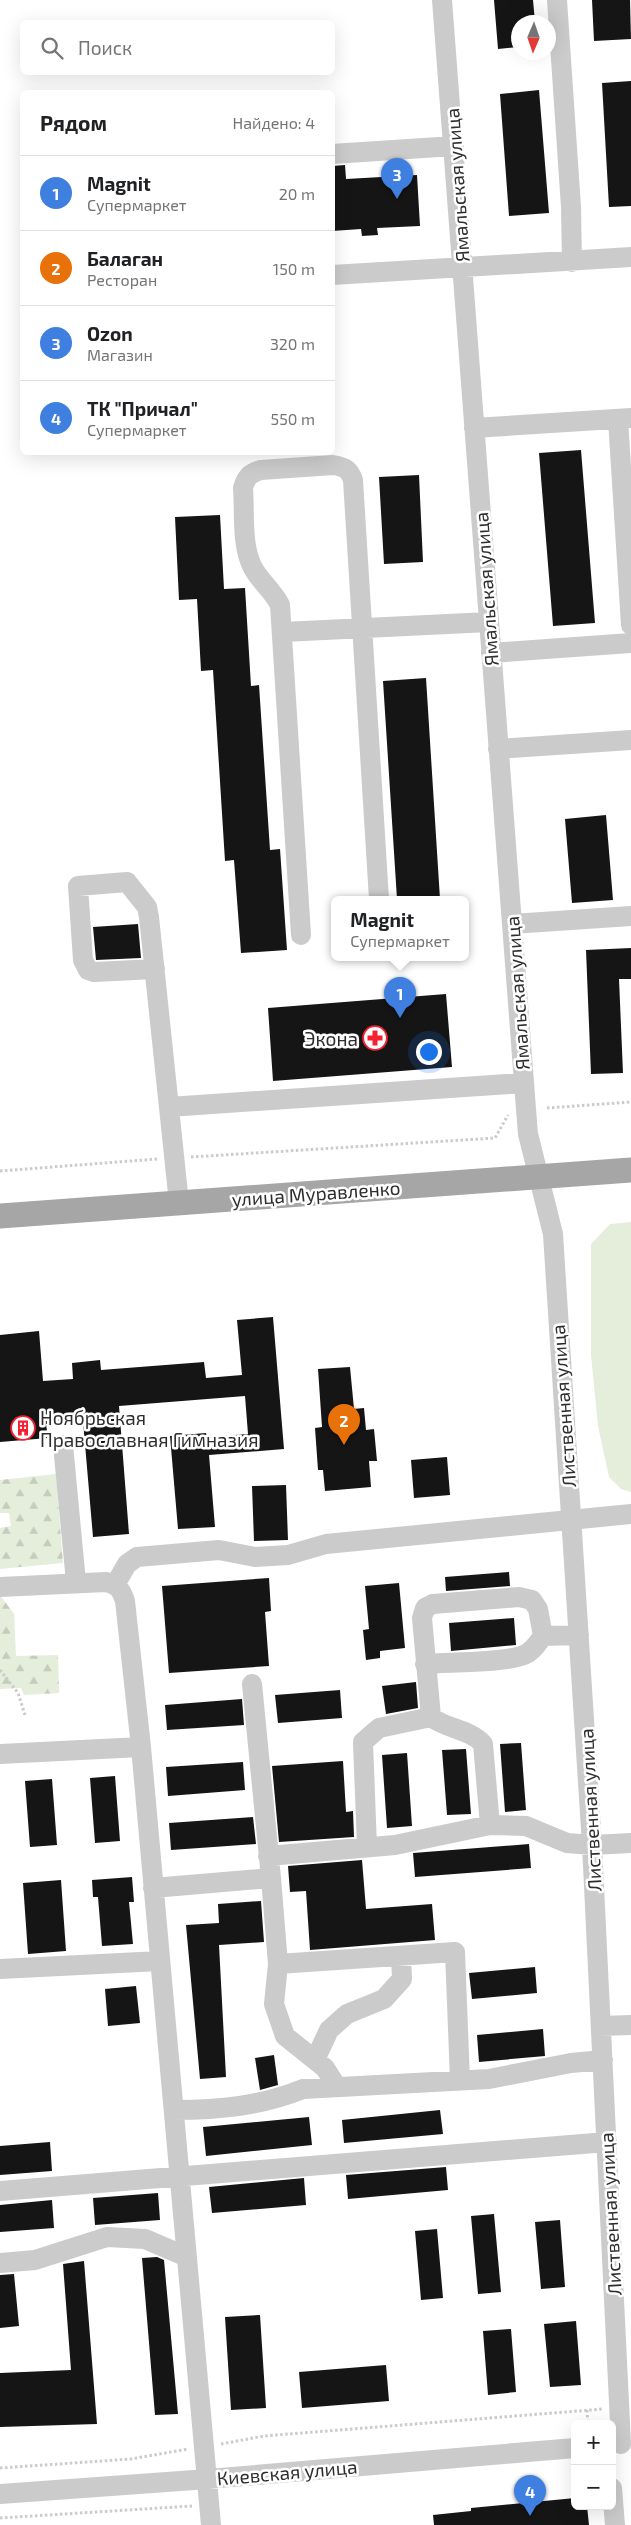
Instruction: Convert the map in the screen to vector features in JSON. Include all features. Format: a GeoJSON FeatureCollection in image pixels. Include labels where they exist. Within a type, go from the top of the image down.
{"type":"FeatureCollection","features":[{"type":"Feature","properties":{"kind":"main road","name":"улица Муравленко"},"geometry":{"type":"LineString","coordinates":[[0,1216],[631,1170]]}},
{"type":"Feature","properties":{"kind":"street","name":"Ямальская улица"},"geometry":{"type":"LineString","coordinates":[[442,0],[528,1134],[539,1177]]}},
{"type":"Feature","properties":{"kind":"street"},"geometry":{"type":"LineString","coordinates":[[557,0],[571,207],[572,262]]}},
{"type":"Feature","properties":{"kind":"street"},"geometry":{"type":"LineString","coordinates":[[335,154],[454,146]]}},
{"type":"Feature","properties":{"kind":"street"},"geometry":{"type":"LineString","coordinates":[[335,275],[463,269],[631,257]]}},
{"type":"Feature","properties":{"kind":"street"},"geometry":{"type":"LineString","coordinates":[[474,428],[624,418],[631,625]]}},
{"type":"Feature","properties":{"kind":"street"},"geometry":{"type":"LineString","coordinates":[[301,934],[283,632],[280,605],[274,594],[254,569],[248,556],[243,488],[251,472],[333,465],[343,466],[350,471],[353,480],[379,896]]}},
{"type":"Feature","properties":{"kind":"street"},"geometry":{"type":"LineString","coordinates":[[283,632],[489,622]]}},
{"type":"Feature","properties":{"kind":"street"},"geometry":{"type":"LineString","coordinates":[[491,653],[631,643]]}},
{"type":"Feature","properties":{"kind":"street"},"geometry":{"type":"LineString","coordinates":[[498,749],[631,740]]}},
{"type":"Feature","properties":{"kind":"street"},"geometry":{"type":"LineString","coordinates":[[155,968],[94,972],[88,970],[83,960],[78,886],[127,882],[147,907],[155,968],[179,1203]]}},
{"type":"Feature","properties":{"kind":"street"},"geometry":{"type":"LineString","coordinates":[[512,924],[631,916]]}},
{"type":"Feature","properties":{"kind":"street"},"geometry":{"type":"LineString","coordinates":[[169,1107],[524,1083]]}},
{"type":"Feature","properties":{"kind":"street","name":"Лиственная улица"},"geometry":{"type":"LineString","coordinates":[[539,1177],[553,1234],[579,1635],[607,2142],[623,2334],[619,2407],[621,2444]]}},
{"type":"Feature","properties":{"kind":"street"},"geometry":{"type":"LineString","coordinates":[[63,1445],[76,1582]]}},
{"type":"Feature","properties":{"kind":"street"},"geometry":{"type":"LineString","coordinates":[[115,1585],[127,1564],[136,1557],[219,1550],[255,1557],[288,1555],[326,1544],[631,1514]]}},
{"type":"Feature","properties":{"kind":"street"},"geometry":{"type":"LineString","coordinates":[[0,1587],[106,1582],[122,1590],[125,1601],[141,1747],[211,2515]]}},
{"type":"Feature","properties":{"kind":"street"},"geometry":{"type":"LineString","coordinates":[[425,1664],[510,1659],[523,1655],[534,1649],[543,1636],[538,1609],[532,1600],[519,1597],[433,1604],[425,1608],[422,1618],[425,1664],[431,1717],[438,1723],[478,1738],[483,1744],[490,1825]]}},
{"type":"Feature","properties":{"kind":"street"},"geometry":{"type":"LineString","coordinates":[[543,1636],[579,1635]]}},
{"type":"Feature","properties":{"kind":"street"},"geometry":{"type":"LineString","coordinates":[[252,1684],[278,1964],[274,2004],[285,2036],[325,2068],[337,2087]]}},
{"type":"Feature","properties":{"kind":"street"},"geometry":{"type":"LineString","coordinates":[[367,1847],[363,1742],[379,1728],[431,1717]]}},
{"type":"Feature","properties":{"kind":"street"},"geometry":{"type":"LineString","coordinates":[[0,1754],[141,1747]]}},
{"type":"Feature","properties":{"kind":"street"},"geometry":{"type":"LineString","coordinates":[[268,1856],[395,1845],[490,1825],[526,1826],[567,1843],[592,1845],[631,1843]]}},
{"type":"Feature","properties":{"kind":"street"},"geometry":{"type":"LineString","coordinates":[[153,1888],[271,1878]]}},
{"type":"Feature","properties":{"kind":"street"},"geometry":{"type":"LineString","coordinates":[[278,1964],[455,1952],[460,2080]]}},
{"type":"Feature","properties":{"kind":"street"},"geometry":{"type":"LineString","coordinates":[[315,2060],[329,2030],[346,2014],[384,1999],[402,1979],[401,1956]]}},
{"type":"Feature","properties":{"kind":"street"},"geometry":{"type":"LineString","coordinates":[[0,1969],[160,1961]]}},
{"type":"Feature","properties":{"kind":"street"},"geometry":{"type":"LineString","coordinates":[[601,2026],[631,2024]]}},
{"type":"Feature","properties":{"kind":"street"},"geometry":{"type":"LineString","coordinates":[[174,2110],[219,2110],[286,2096],[303,2089],[489,2079],[571,2063],[602,2060]]}},
{"type":"Feature","properties":{"kind":"street"},"geometry":{"type":"LineString","coordinates":[[0,2191],[607,2142]]}},
{"type":"Feature","properties":{"kind":"street"},"geometry":{"type":"LineString","coordinates":[[0,2262],[35,2260],[107,2237],[145,2239],[187,2257]]}},
{"type":"Feature","properties":{"kind":"street","name":"Киевская улица"},"geometry":{"type":"LineString","coordinates":[[0,2494],[208,2479],[571,2448]]}},
{"type":"Feature","properties":{"kind":"street"},"geometry":{"type":"LineString","coordinates":[[616,2502],[620,2516]]}},
{"type":"Feature","properties":{"kind":"path"},"geometry":{"type":"LineString","coordinates":[[547,1108],[631,1102]]}},
{"type":"Feature","properties":{"kind":"path"},"geometry":{"type":"LineString","coordinates":[[0,1171],[495,1138],[511,1110]]}},
{"type":"Feature","properties":{"kind":"path"},"geometry":{"type":"LineString","coordinates":[[0,1670],[18,1693],[25,1715]]}},
{"type":"Feature","properties":{"kind":"path"},"geometry":{"type":"LineString","coordinates":[[0,2468],[131,2459],[264,2436],[619,2407]]}},
{"type":"Feature","properties":{"kind":"path"},"geometry":{"type":"LineString","coordinates":[[587,2410],[588,2420]]}},
{"type":"Feature","properties":{"kind":"path"},"geometry":{"type":"LineString","coordinates":[[0,2518],[211,2515]]}},
{"type":"Feature","properties":{"kind":"green space"},"geometry":{"type":"Polygon","coordinates":[[[631,1222],[631,1492],[621,1489],[609,1477],[598,1426],[591,1355],[591,1244],[610,1224],[631,1222]]]}},
{"type":"Feature","properties":{"kind":"green space"},"geometry":{"type":"Polygon","coordinates":[[[56,1474],[63,1563],[0,1569],[0,1528],[11,1526],[9,1513],[0,1513],[0,1480],[56,1474]]]}},
{"type":"Feature","properties":{"kind":"green space"},"geometry":{"type":"Polygon","coordinates":[[[0,1595],[14,1614],[16,1656],[58,1655],[59,1693],[24,1695],[21,1688],[0,1689],[0,1595]]]}},
{"type":"Feature","properties":{"kind":"building"},"geometry":{"type":"Polygon","coordinates":[[[494,0],[533,0],[534,15],[511,15],[511,48],[498,49],[494,0]]]}},
{"type":"Feature","properties":{"kind":"building"},"geometry":{"type":"Polygon","coordinates":[[[592,0],[630,0],[631,39],[594,41],[592,0]]]}},
{"type":"Feature","properties":{"kind":"building"},"geometry":{"type":"Polygon","coordinates":[[[631,81],[631,206],[609,207],[602,83],[631,81]]]}},
{"type":"Feature","properties":{"kind":"building"},"geometry":{"type":"Polygon","coordinates":[[[539,90],[549,213],[509,216],[500,94],[539,90]]]}},
{"type":"Feature","properties":{"kind":"building"},"geometry":{"type":"Polygon","coordinates":[[[345,165],[346,179],[417,175],[420,226],[377,228],[378,235],[362,236],[361,229],[335,231],[335,166],[345,165]]]}},
{"type":"Feature","properties":{"kind":"building"},"geometry":{"type":"Polygon","coordinates":[[[581,450],[595,623],[553,626],[539,453],[581,450]]]}},
{"type":"Feature","properties":{"kind":"building"},"geometry":{"type":"Polygon","coordinates":[[[419,475],[423,562],[384,564],[379,477],[419,475]]]}},
{"type":"Feature","properties":{"kind":"building"},"geometry":{"type":"Polygon","coordinates":[[[220,515],[224,589],[245,588],[251,686],[259,685],[270,850],[280,849],[287,950],[241,953],[234,860],[225,861],[213,670],[201,671],[197,599],[179,600],[175,517],[220,515]]]}},
{"type":"Feature","properties":{"kind":"building"},"geometry":{"type":"Polygon","coordinates":[[[426,678],[440,896],[397,896],[383,681],[426,678]]]}},
{"type":"Feature","properties":{"kind":"building"},"geometry":{"type":"Polygon","coordinates":[[[606,815],[613,900],[572,903],[565,819],[606,815]]]}},
{"type":"Feature","properties":{"kind":"building"},"geometry":{"type":"Polygon","coordinates":[[[138,924],[141,958],[96,960],[93,927],[138,924]]]}},
{"type":"Feature","properties":{"kind":"building"},"geometry":{"type":"Polygon","coordinates":[[[631,948],[631,979],[619,979],[623,1073],[591,1074],[586,950],[631,948]]]}},
{"type":"Feature","properties":{"kind":"building"},"geometry":{"type":"Polygon","coordinates":[[[446,994],[452,1067],[273,1081],[268,1008],[446,994]]]}},
{"type":"Feature","properties":{"kind":"building","name":"Ноябрьская Православная Гимназия"},"geometry":{"type":"Polygon","coordinates":[[[273,1317],[284,1449],[209,1455],[215,1527],[178,1529],[170,1436],[206,1433],[207,1437],[248,1434],[245,1396],[119,1406],[129,1534],[93,1537],[83,1421],[46,1424],[48,1438],[0,1442],[0,1335],[39,1331],[43,1381],[73,1379],[72,1363],[100,1360],[101,1370],[204,1362],[206,1378],[242,1375],[237,1320],[273,1317]]]}},
{"type":"Feature","properties":{"kind":"building"},"geometry":{"type":"Polygon","coordinates":[[[350,1367],[354,1409],[364,1408],[366,1430],[374,1429],[377,1461],[369,1461],[371,1487],[325,1491],[323,1470],[318,1470],[315,1428],[322,1427],[318,1369],[350,1367]]]}},
{"type":"Feature","properties":{"kind":"building"},"geometry":{"type":"Polygon","coordinates":[[[447,1457],[450,1495],[414,1498],[411,1460],[447,1457]]]}},
{"type":"Feature","properties":{"kind":"building"},"geometry":{"type":"Polygon","coordinates":[[[286,1485],[288,1540],[254,1541],[252,1486],[286,1485]]]}},
{"type":"Feature","properties":{"kind":"building"},"geometry":{"type":"Polygon","coordinates":[[[509,1572],[510,1586],[446,1591],[445,1577],[509,1572]]]}},
{"type":"Feature","properties":{"kind":"building"},"geometry":{"type":"Polygon","coordinates":[[[269,1578],[271,1611],[265,1612],[269,1666],[169,1673],[162,1586],[269,1578]]]}},
{"type":"Feature","properties":{"kind":"building"},"geometry":{"type":"Polygon","coordinates":[[[399,1583],[405,1648],[380,1651],[380,1658],[366,1660],[363,1630],[369,1629],[365,1586],[399,1583]]]}},
{"type":"Feature","properties":{"kind":"building"},"geometry":{"type":"Polygon","coordinates":[[[514,1618],[516,1645],[451,1651],[449,1623],[514,1618]]]}},
{"type":"Feature","properties":{"kind":"building"},"geometry":{"type":"Polygon","coordinates":[[[416,1682],[418,1708],[386,1714],[382,1686],[416,1682]]]}},
{"type":"Feature","properties":{"kind":"building"},"geometry":{"type":"Polygon","coordinates":[[[340,1690],[342,1718],[278,1723],[275,1695],[340,1690]]]}},
{"type":"Feature","properties":{"kind":"building"},"geometry":{"type":"Polygon","coordinates":[[[242,1699],[244,1725],[167,1730],[165,1705],[242,1699]]]}},
{"type":"Feature","properties":{"kind":"building"},"geometry":{"type":"Polygon","coordinates":[[[521,1743],[526,1810],[505,1812],[500,1744],[521,1743]]]}},
{"type":"Feature","properties":{"kind":"building"},"geometry":{"type":"Polygon","coordinates":[[[466,1749],[471,1814],[447,1815],[442,1750],[466,1749]]]}},
{"type":"Feature","properties":{"kind":"building"},"geometry":{"type":"Polygon","coordinates":[[[407,1753],[412,1826],[387,1828],[382,1755],[407,1753]]]}},
{"type":"Feature","properties":{"kind":"building"},"geometry":{"type":"Polygon","coordinates":[[[343,1761],[346,1812],[353,1811],[354,1837],[279,1842],[272,1766],[343,1761]]]}},
{"type":"Feature","properties":{"kind":"building"},"geometry":{"type":"Polygon","coordinates":[[[243,1762],[245,1790],[168,1796],[166,1767],[243,1762]]]}},
{"type":"Feature","properties":{"kind":"building"},"geometry":{"type":"Polygon","coordinates":[[[115,1776],[120,1841],[95,1843],[90,1778],[115,1776]]]}},
{"type":"Feature","properties":{"kind":"building"},"geometry":{"type":"Polygon","coordinates":[[[52,1779],[57,1845],[30,1847],[25,1781],[52,1779]]]}},
{"type":"Feature","properties":{"kind":"building"},"geometry":{"type":"Polygon","coordinates":[[[253,1817],[256,1844],[171,1850],[169,1823],[253,1817]]]}},
{"type":"Feature","properties":{"kind":"building"},"geometry":{"type":"Polygon","coordinates":[[[529,1844],[531,1868],[415,1877],[413,1853],[529,1844]]]}},
{"type":"Feature","properties":{"kind":"building"},"geometry":{"type":"Polygon","coordinates":[[[362,1860],[366,1909],[432,1904],[435,1940],[310,1950],[306,1891],[290,1892],[288,1866],[362,1860]]]}},
{"type":"Feature","properties":{"kind":"building"},"geometry":{"type":"Polygon","coordinates":[[[132,1877],[134,1902],[129,1902],[133,1944],[102,1946],[98,1897],[93,1897],[92,1880],[132,1877]]]}},
{"type":"Feature","properties":{"kind":"building"},"geometry":{"type":"Polygon","coordinates":[[[61,1880],[66,1951],[28,1954],[23,1883],[61,1880]]]}},
{"type":"Feature","properties":{"kind":"building"},"geometry":{"type":"Polygon","coordinates":[[[261,1901],[264,1942],[219,1945],[226,2077],[200,2079],[186,1925],[219,1923],[218,1904],[261,1901]]]}},
{"type":"Feature","properties":{"kind":"building"},"geometry":{"type":"Polygon","coordinates":[[[535,1967],[537,1993],[472,1999],[469,1973],[535,1967]]]}},
{"type":"Feature","properties":{"kind":"building"},"geometry":{"type":"Polygon","coordinates":[[[136,1986],[140,2023],[108,2026],[105,1989],[136,1986]]]}},
{"type":"Feature","properties":{"kind":"building"},"geometry":{"type":"Polygon","coordinates":[[[543,2029],[545,2056],[479,2062],[477,2035],[543,2029]]]}},
{"type":"Feature","properties":{"kind":"building"},"geometry":{"type":"Polygon","coordinates":[[[274,2055],[278,2085],[260,2090],[255,2058],[274,2055]]]}},
{"type":"Feature","properties":{"kind":"building"},"geometry":{"type":"Polygon","coordinates":[[[440,2110],[443,2134],[344,2143],[342,2120],[440,2110]]]}},
{"type":"Feature","properties":{"kind":"building"},"geometry":{"type":"Polygon","coordinates":[[[309,2117],[312,2145],[206,2156],[203,2127],[309,2117]]]}},
{"type":"Feature","properties":{"kind":"building"},"geometry":{"type":"Polygon","coordinates":[[[50,2142],[52,2171],[0,2175],[0,2146],[50,2142]]]}},
{"type":"Feature","properties":{"kind":"building"},"geometry":{"type":"Polygon","coordinates":[[[446,2167],[448,2190],[348,2199],[346,2175],[446,2167]]]}},
{"type":"Feature","properties":{"kind":"building"},"geometry":{"type":"Polygon","coordinates":[[[304,2178],[306,2205],[212,2213],[209,2187],[304,2178]]]}},
{"type":"Feature","properties":{"kind":"building"},"geometry":{"type":"Polygon","coordinates":[[[158,2193],[160,2220],[95,2225],[93,2198],[158,2193]]]}},
{"type":"Feature","properties":{"kind":"building"},"geometry":{"type":"Polygon","coordinates":[[[52,2200],[54,2228],[0,2232],[0,2205],[52,2200]]]}},
{"type":"Feature","properties":{"kind":"building"},"geometry":{"type":"Polygon","coordinates":[[[494,2214],[501,2292],[478,2294],[471,2216],[494,2214]]]}},
{"type":"Feature","properties":{"kind":"building"},"geometry":{"type":"Polygon","coordinates":[[[560,2220],[565,2287],[541,2289],[535,2222],[560,2220]]]}},
{"type":"Feature","properties":{"kind":"building"},"geometry":{"type":"Polygon","coordinates":[[[437,2229],[443,2298],[421,2300],[415,2231],[437,2229]]]}},
{"type":"Feature","properties":{"kind":"building"},"geometry":{"type":"Polygon","coordinates":[[[157,2257],[164,2260],[178,2414],[155,2415],[142,2258],[157,2257]]]}},
{"type":"Feature","properties":{"kind":"building"},"geometry":{"type":"Polygon","coordinates":[[[84,2261],[97,2424],[0,2427],[0,2373],[71,2370],[63,2264],[84,2261]]]}},
{"type":"Feature","properties":{"kind":"building"},"geometry":{"type":"Polygon","coordinates":[[[14,2274],[19,2326],[0,2328],[0,2275],[14,2274]]]}},
{"type":"Feature","properties":{"kind":"building"},"geometry":{"type":"Polygon","coordinates":[[[260,2315],[266,2408],[231,2410],[225,2317],[260,2315]]]}},
{"type":"Feature","properties":{"kind":"building"},"geometry":{"type":"Polygon","coordinates":[[[576,2321],[581,2385],[550,2387],[544,2324],[576,2321]]]}},
{"type":"Feature","properties":{"kind":"building"},"geometry":{"type":"Polygon","coordinates":[[[511,2329],[516,2392],[488,2395],[483,2331],[511,2329]]]}},
{"type":"Feature","properties":{"kind":"building"},"geometry":{"type":"Polygon","coordinates":[[[386,2365],[389,2401],[302,2408],[299,2372],[386,2365]]]}},
{"type":"Feature","properties":{"kind":"building"},"geometry":{"type":"Polygon","coordinates":[[[571,2498],[571,2510],[587,2510],[589,2525],[434,2525],[433,2515],[471,2511],[471,2508],[571,2498]]]}},
{"type":"Feature","properties":{"kind":"place","name":"Ozon"},"geometry":{"type":"Point","coordinates":[397,199]}},
{"type":"Feature","properties":{"kind":"place","name":"Magnit"},"geometry":{"type":"Point","coordinates":[400,1018]}},
{"type":"Feature","properties":{"kind":"place","name":"Экона"},"geometry":{"type":"Point","coordinates":[375,1038]}},
{"type":"Feature","properties":{"kind":"place","name":"Ноябрьская Православная Гимназия"},"geometry":{"type":"Point","coordinates":[23,1428]}},
{"type":"Feature","properties":{"kind":"place","name":"Балаган"},"geometry":{"type":"Point","coordinates":[344,1445]}},
{"type":"Feature","properties":{"kind":"place","name":"ТК \"Причал\""},"geometry":{"type":"Point","coordinates":[530,2516]}}]}
